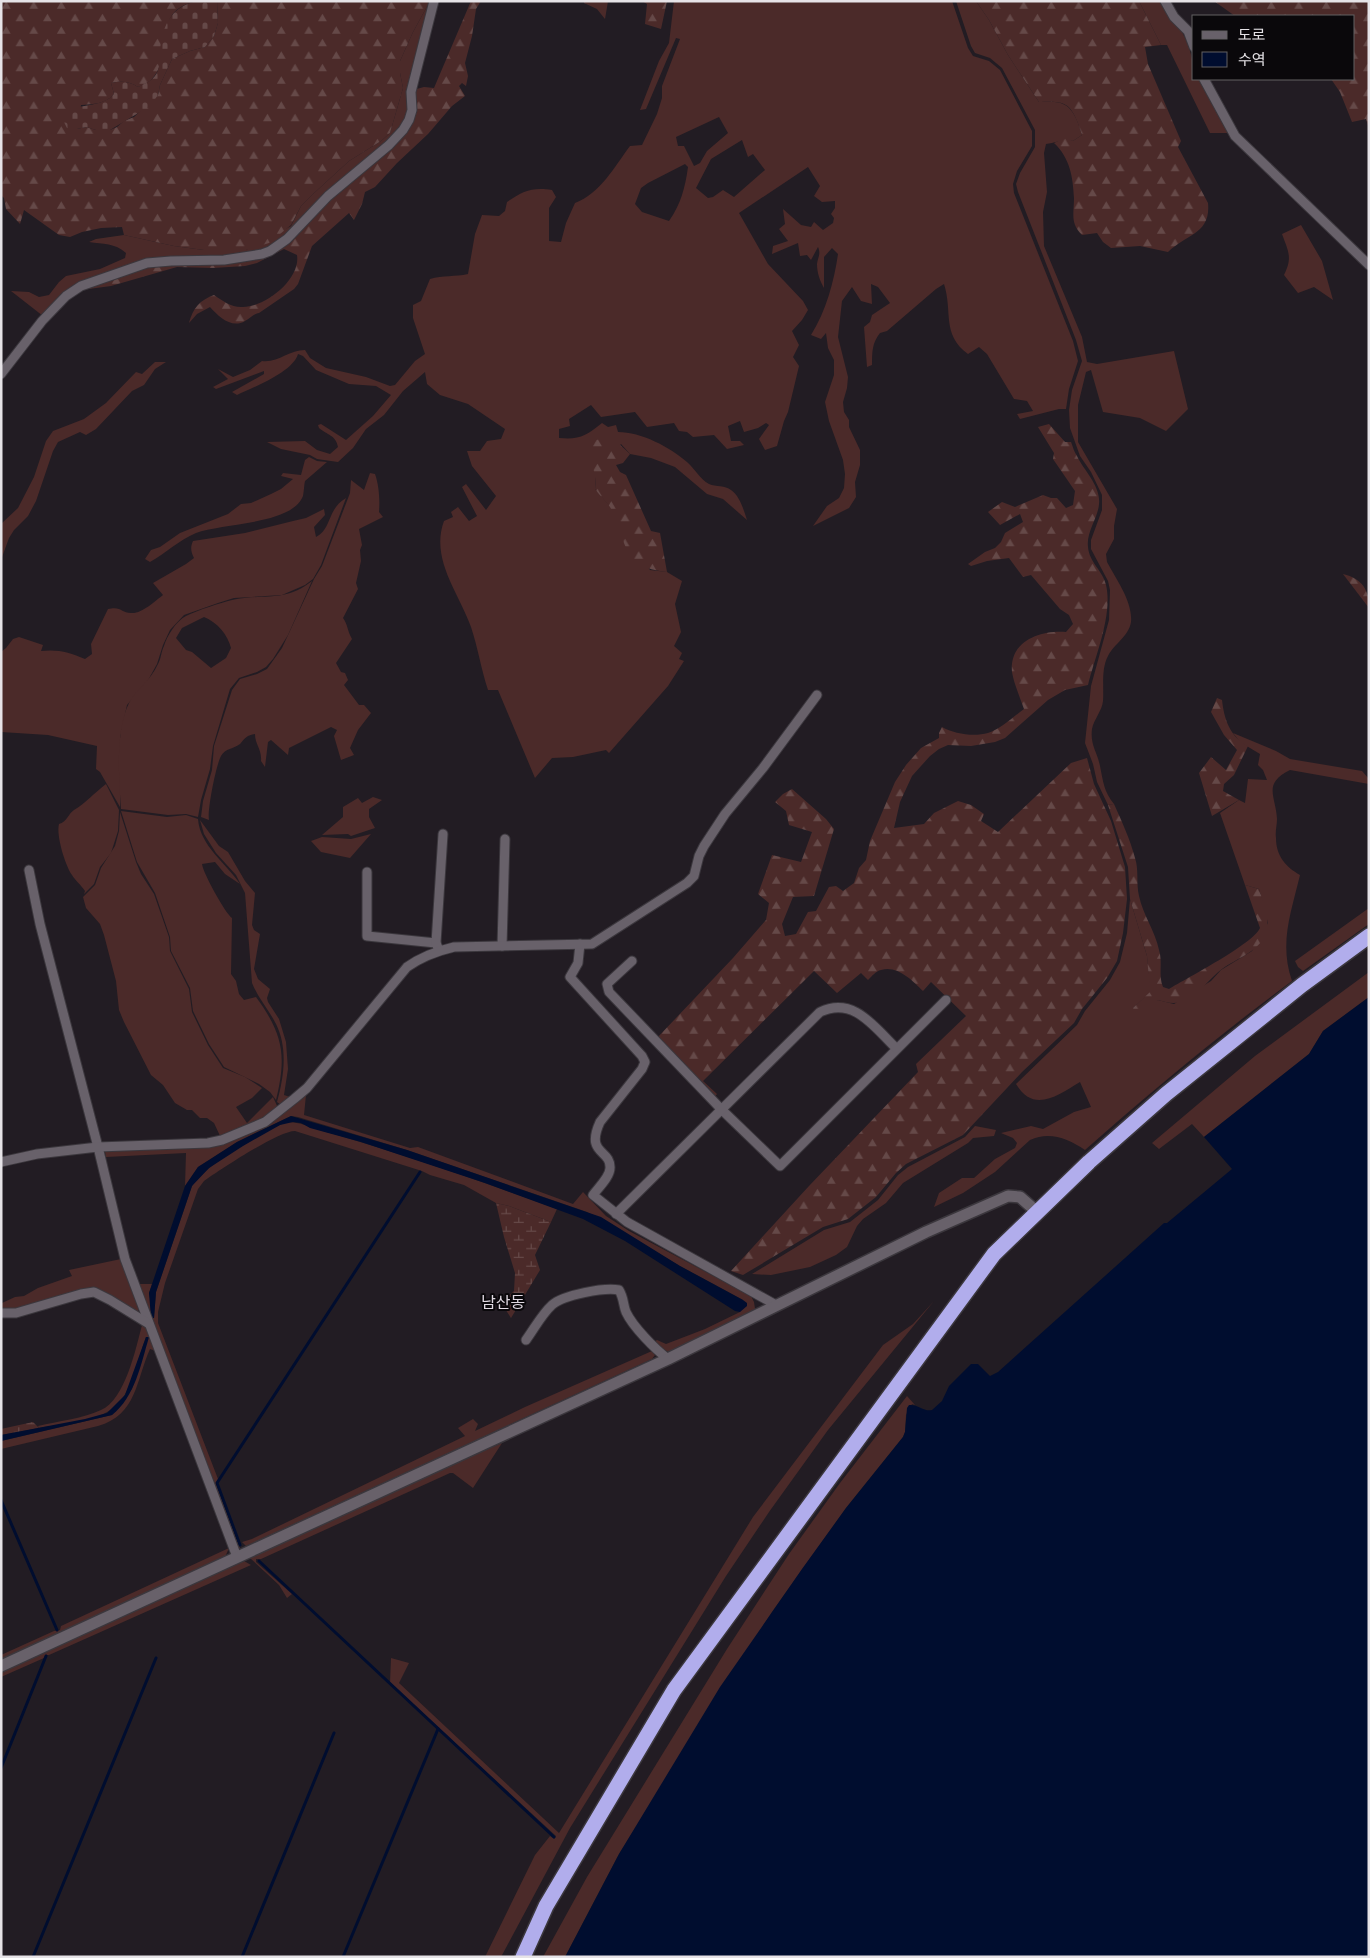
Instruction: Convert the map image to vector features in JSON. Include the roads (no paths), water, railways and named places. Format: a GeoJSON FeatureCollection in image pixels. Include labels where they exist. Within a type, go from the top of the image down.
{"type":"FeatureCollection","features":[{"type":"Feature","properties":{"kind":"highway"},"geometry":{"type":"LineString","coordinates":[[523,1957],[546,1906],[674,1690],[994,1254],[1036,1211],[1089,1162],[1194,1070],[1302,985],[1369,936]]}},
{"type":"Feature","properties":{"kind":"main road"},"geometry":{"type":"LineString","coordinates":[[1,1666],[668,1359],[926,1232],[1008,1196],[1020,1197],[1036,1211]]}},
{"type":"Feature","properties":{"kind":"street"},"geometry":{"type":"LineString","coordinates":[[1,374],[42,321],[66,296],[81,286],[147,264],[171,261],[224,260],[262,254],[287,239],[328,196],[389,146],[403,130],[412,110],[411,92],[434,1]]}},
{"type":"Feature","properties":{"kind":"street"},"geometry":{"type":"LineString","coordinates":[[1165,1],[1174,17],[1188,31],[1192,42]]}},
{"type":"Feature","properties":{"kind":"street"},"geometry":{"type":"LineString","coordinates":[[1205,80],[1235,136],[1369,265]]}},
{"type":"Feature","properties":{"kind":"street"},"geometry":{"type":"LineString","coordinates":[[367,872],[367,936],[454,947],[592,944],[687,883],[694,876],[699,856],[704,846],[726,814],[817,695]]}},
{"type":"Feature","properties":{"kind":"street"},"geometry":{"type":"LineString","coordinates":[[438,946],[443,834]]}},
{"type":"Feature","properties":{"kind":"street"},"geometry":{"type":"LineString","coordinates":[[502,946],[505,839]]}},
{"type":"Feature","properties":{"kind":"street"},"geometry":{"type":"LineString","coordinates":[[29,870],[40,924],[125,1259],[237,1557]]}},
{"type":"Feature","properties":{"kind":"street"},"geometry":{"type":"LineString","coordinates":[[580,944],[578,963],[570,977],[645,1062],[642,1069],[600,1122],[594,1139],[598,1149],[610,1165],[610,1170],[593,1195],[635,1227],[776,1305]]}},
{"type":"Feature","properties":{"kind":"street"},"geometry":{"type":"LineString","coordinates":[[1,1162],[30,1155],[98,1147],[208,1143],[222,1140],[265,1122],[307,1088],[407,967],[438,946]]}},
{"type":"Feature","properties":{"kind":"street"},"geometry":{"type":"LineString","coordinates":[[632,961],[607,984],[609,992],[722,1110],[780,1166],[946,1000]]}},
{"type":"Feature","properties":{"kind":"street"},"geometry":{"type":"LineString","coordinates":[[616,1214],[820,1012],[828,1008],[841,1006],[850,1008],[863,1016],[896,1048]]}},
{"type":"Feature","properties":{"kind":"street"},"geometry":{"type":"LineString","coordinates":[[526,1340],[552,1305],[580,1294],[613,1289],[619,1290],[624,1297],[625,1311],[656,1350],[668,1359]]}},
{"type":"Feature","properties":{"kind":"street"},"geometry":{"type":"LineString","coordinates":[[1,1314],[16,1313],[94,1292],[149,1324]]}},
{"type":"Feature","properties":{"kind":"water"},"geometry":{"type":"Polygon","coordinates":[[[1369,997],[1369,1957],[565,1957],[619,1854],[720,1687],[846,1508],[903,1437],[909,1405],[932,1410],[942,1401],[949,1386],[971,1364],[978,1364],[990,1376],[998,1372],[1164,1223],[1167,1223],[1232,1169],[1204,1137],[1309,1054],[1323,1031],[1369,997]]]}},
{"type":"Feature","properties":{"kind":"water"},"geometry":{"type":"Polygon","coordinates":[[[291,1116],[407,1150],[601,1217],[680,1266],[743,1300],[747,1303],[747,1306],[740,1312],[735,1311],[625,1241],[583,1219],[485,1183],[361,1142],[293,1122],[280,1125],[243,1146],[209,1168],[192,1186],[156,1292],[154,1318],[151,1318],[149,1293],[185,1186],[198,1167],[237,1142],[291,1116]]]}},
{"type":"Feature","properties":{"kind":"water"},"geometry":{"type":"Polygon","coordinates":[[[146,1337],[149,1337],[132,1390],[120,1408],[112,1415],[1,1441],[1,1435],[107,1413],[125,1395],[146,1337]]]}},
{"type":"Feature","properties":{"kind":"waterway"},"geometry":{"type":"LineString","coordinates":[[240,1545],[217,1483],[420,1172]]}},
{"type":"Feature","properties":{"kind":"waterway"},"geometry":{"type":"LineString","coordinates":[[1,1500],[57,1630]]}},
{"type":"Feature","properties":{"kind":"waterway"},"geometry":{"type":"LineString","coordinates":[[259,1561],[554,1837]]}},
{"type":"Feature","properties":{"kind":"waterway"},"geometry":{"type":"LineString","coordinates":[[1,1768],[46,1656]]}},
{"type":"Feature","properties":{"kind":"waterway"},"geometry":{"type":"LineString","coordinates":[[33,1957],[156,1658]]}},
{"type":"Feature","properties":{"kind":"waterway"},"geometry":{"type":"LineString","coordinates":[[343,1957],[438,1729]]}},
{"type":"Feature","properties":{"kind":"waterway"},"geometry":{"type":"LineString","coordinates":[[242,1957],[334,1733]]}},
{"type":"Feature","properties":{"kind":"district","name":"남산동"},"geometry":{"type":"Point","coordinates":[503,1302]}}]}
